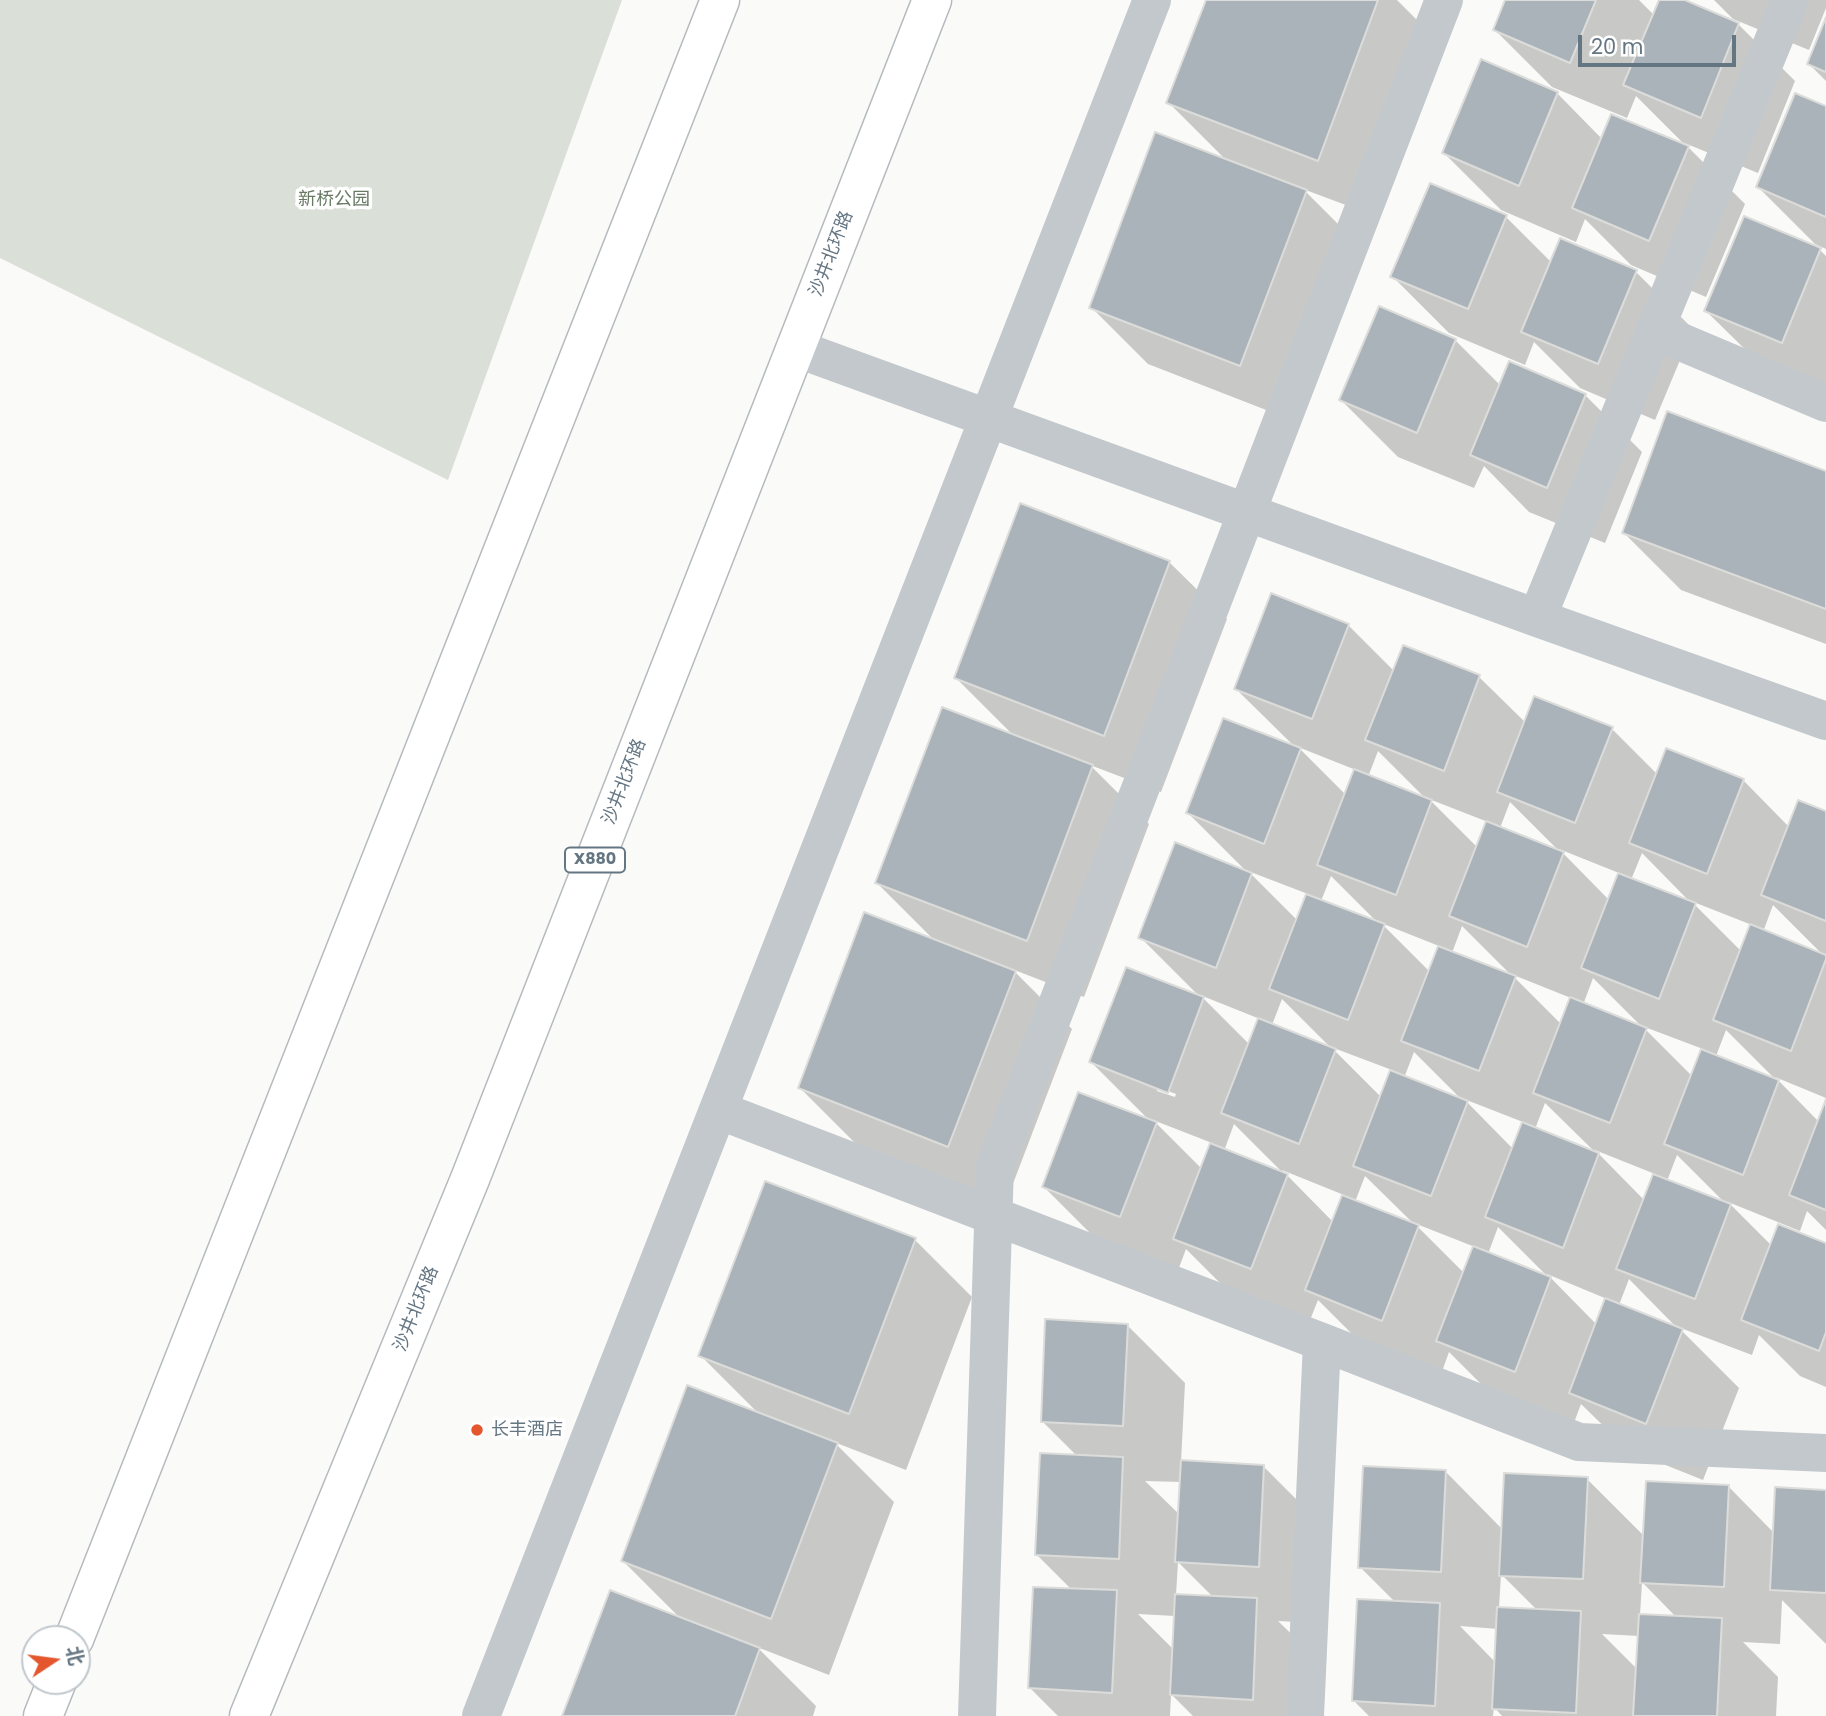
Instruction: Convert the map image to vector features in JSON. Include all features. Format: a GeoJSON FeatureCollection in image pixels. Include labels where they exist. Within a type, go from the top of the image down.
{"type":"FeatureCollection","features":[{"type":"Feature","properties":{"kind":"main road"},"geometry":{"type":"LineString","coordinates":[[80,1625],[720,0]]}},
{"type":"Feature","properties":{"kind":"main road","name":"沙井北环路"},"geometry":{"type":"LineString","coordinates":[[249,1716],[470,1180],[932,0]]}},
{"type":"Feature","properties":{"kind":"main road"},"geometry":{"type":"LineString","coordinates":[[43,1716],[51,1695]]}},
{"type":"Feature","properties":{"kind":"street"},"geometry":{"type":"LineString","coordinates":[[481,1716],[1152,0]]}},
{"type":"Feature","properties":{"kind":"street"},"geometry":{"type":"LineString","coordinates":[[977,1716],[995,1166],[1444,0]]}},
{"type":"Feature","properties":{"kind":"street"},"geometry":{"type":"LineString","coordinates":[[1537,618],[1790,0]]}},
{"type":"Feature","properties":{"kind":"street"},"geometry":{"type":"LineString","coordinates":[[1655,331],[1826,402]]}},
{"type":"Feature","properties":{"kind":"street"},"geometry":{"type":"LineString","coordinates":[[795,348],[1826,721]]}},
{"type":"Feature","properties":{"kind":"street"},"geometry":{"type":"LineString","coordinates":[[718,1110],[1579,1441],[1826,1453]]}},
{"type":"Feature","properties":{"kind":"street"},"geometry":{"type":"LineString","coordinates":[[1305,1716],[1322,1342]]}},
{"type":"Feature","properties":{"kind":"green space","name":"新桥公园"},"geometry":{"type":"Polygon","coordinates":[[[0,0],[622,0],[448,480],[0,258],[0,0]]]}},
{"type":"Feature","properties":{"kind":"building"},"geometry":{"type":"Polygon","coordinates":[[[1206,0],[1378,0],[1318,161],[1166,103],[1206,0]]]}},
{"type":"Feature","properties":{"kind":"building"},"geometry":{"type":"Polygon","coordinates":[[[1505,0],[1596,0],[1570,63],[1493,30],[1505,0]]]}},
{"type":"Feature","properties":{"kind":"building"},"geometry":{"type":"Polygon","coordinates":[[[1659,0],[1685,0],[1739,23],[1701,118],[1623,85],[1659,0]]]}},
{"type":"Feature","properties":{"kind":"building"},"geometry":{"type":"Polygon","coordinates":[[[1826,17],[1826,72],[1807,64],[1826,17]]]}},
{"type":"Feature","properties":{"kind":"building"},"geometry":{"type":"Polygon","coordinates":[[[1481,59],[1558,92],[1519,186],[1442,153],[1481,59]]]}},
{"type":"Feature","properties":{"kind":"building"},"geometry":{"type":"Polygon","coordinates":[[[1795,93],[1826,106],[1826,217],[1756,187],[1795,93]]]}},
{"type":"Feature","properties":{"kind":"building"},"geometry":{"type":"Polygon","coordinates":[[[1611,114],[1689,146],[1649,241],[1572,208],[1611,114]]]}},
{"type":"Feature","properties":{"kind":"building"},"geometry":{"type":"Polygon","coordinates":[[[1155,132],[1307,190],[1240,366],[1089,308],[1155,132]]]}},
{"type":"Feature","properties":{"kind":"building"},"geometry":{"type":"Polygon","coordinates":[[[1430,183],[1507,215],[1468,309],[1390,277],[1430,183]]]}},
{"type":"Feature","properties":{"kind":"building"},"geometry":{"type":"Polygon","coordinates":[[[1744,216],[1821,248],[1782,343],[1704,311],[1744,216]]]}},
{"type":"Feature","properties":{"kind":"building"},"geometry":{"type":"Polygon","coordinates":[[[1560,238],[1637,270],[1598,364],[1521,332],[1560,238]]]}},
{"type":"Feature","properties":{"kind":"building"},"geometry":{"type":"Polygon","coordinates":[[[1379,306],[1456,339],[1417,433],[1339,400],[1379,306]]]}},
{"type":"Feature","properties":{"kind":"building"},"geometry":{"type":"Polygon","coordinates":[[[1509,361],[1586,394],[1547,488],[1470,455],[1509,361]]]}},
{"type":"Feature","properties":{"kind":"building"},"geometry":{"type":"Polygon","coordinates":[[[1667,411],[1826,471],[1826,609],[1622,533],[1667,411]]]}},
{"type":"Feature","properties":{"kind":"building"},"geometry":{"type":"Polygon","coordinates":[[[1020,503],[1170,561],[1104,736],[954,678],[1020,503]]]}},
{"type":"Feature","properties":{"kind":"building"},"geometry":{"type":"Polygon","coordinates":[[[1271,593],[1349,624],[1312,719],[1234,689],[1271,593]]]}},
{"type":"Feature","properties":{"kind":"building"},"geometry":{"type":"Polygon","coordinates":[[[1403,645],[1480,675],[1444,771],[1365,740],[1403,645]]]}},
{"type":"Feature","properties":{"kind":"building"},"geometry":{"type":"Polygon","coordinates":[[[1534,696],[1613,727],[1575,823],[1497,792],[1534,696]]]}},
{"type":"Feature","properties":{"kind":"building"},"geometry":{"type":"Polygon","coordinates":[[[942,707],[1093,765],[1027,941],[875,883],[942,707]]]}},
{"type":"Feature","properties":{"kind":"building"},"geometry":{"type":"Polygon","coordinates":[[[1223,718],[1301,748],[1264,844],[1186,813],[1223,718]]]}},
{"type":"Feature","properties":{"kind":"building"},"geometry":{"type":"Polygon","coordinates":[[[1666,748],[1744,779],[1707,874],[1629,843],[1666,748]]]}},
{"type":"Feature","properties":{"kind":"building"},"geometry":{"type":"Polygon","coordinates":[[[1354,769],[1432,800],[1396,895],[1317,865],[1354,769]]]}},
{"type":"Feature","properties":{"kind":"building"},"geometry":{"type":"Polygon","coordinates":[[[1798,800],[1826,811],[1826,921],[1761,895],[1798,800]]]}},
{"type":"Feature","properties":{"kind":"building"},"geometry":{"type":"Polygon","coordinates":[[[1486,821],[1564,852],[1527,947],[1449,916],[1486,821]]]}},
{"type":"Feature","properties":{"kind":"building"},"geometry":{"type":"Polygon","coordinates":[[[1175,842],[1252,873],[1216,968],[1138,938],[1175,842]]]}},
{"type":"Feature","properties":{"kind":"building"},"geometry":{"type":"Polygon","coordinates":[[[1618,873],[1696,903],[1659,999],[1581,968],[1618,873]]]}},
{"type":"Feature","properties":{"kind":"building"},"geometry":{"type":"Polygon","coordinates":[[[1306,894],[1385,924],[1348,1020],[1269,989],[1306,894]]]}},
{"type":"Feature","properties":{"kind":"building"},"geometry":{"type":"Polygon","coordinates":[[[864,912],[1016,971],[948,1147],[798,1088],[864,912]]]}},
{"type":"Feature","properties":{"kind":"building"},"geometry":{"type":"Polygon","coordinates":[[[1750,924],[1826,955],[1791,1051],[1713,1020],[1750,924]]]}},
{"type":"Feature","properties":{"kind":"building"},"geometry":{"type":"Polygon","coordinates":[[[1438,946],[1516,976],[1479,1071],[1401,1041],[1438,946]]]}},
{"type":"Feature","properties":{"kind":"building"},"geometry":{"type":"Polygon","coordinates":[[[1126,967],[1204,997],[1168,1093],[1089,1062],[1126,967]]]}},
{"type":"Feature","properties":{"kind":"building"},"geometry":{"type":"Polygon","coordinates":[[[1570,997],[1647,1028],[1610,1123],[1533,1093],[1570,997]]]}},
{"type":"Feature","properties":{"kind":"building"},"geometry":{"type":"Polygon","coordinates":[[[1258,1018],[1336,1049],[1299,1144],[1221,1113],[1258,1018]]]}},
{"type":"Feature","properties":{"kind":"building"},"geometry":{"type":"Polygon","coordinates":[[[1701,1049],[1779,1080],[1743,1175],[1664,1144],[1701,1049]]]}},
{"type":"Feature","properties":{"kind":"building"},"geometry":{"type":"Polygon","coordinates":[[[1390,1070],[1468,1101],[1431,1196],[1353,1166],[1390,1070]]]}},
{"type":"Feature","properties":{"kind":"building"},"geometry":{"type":"Polygon","coordinates":[[[1078,1092],[1157,1122],[1120,1217],[1042,1187],[1078,1092]]]}},
{"type":"Feature","properties":{"kind":"building"},"geometry":{"type":"Polygon","coordinates":[[[1826,1099],[1826,1210],[1789,1195],[1826,1099]]]}},
{"type":"Feature","properties":{"kind":"building"},"geometry":{"type":"Polygon","coordinates":[[[1522,1122],[1599,1153],[1563,1248],[1485,1217],[1522,1122]]]}},
{"type":"Feature","properties":{"kind":"building"},"geometry":{"type":"Polygon","coordinates":[[[1210,1143],[1288,1174],[1251,1269],[1173,1239],[1210,1143]]]}},
{"type":"Feature","properties":{"kind":"building"},"geometry":{"type":"Polygon","coordinates":[[[1653,1174],[1731,1204],[1695,1299],[1616,1269],[1653,1174]]]}},
{"type":"Feature","properties":{"kind":"building"},"geometry":{"type":"Polygon","coordinates":[[[765,1181],[916,1238],[849,1414],[698,1356],[765,1181]]]}},
{"type":"Feature","properties":{"kind":"building"},"geometry":{"type":"Polygon","coordinates":[[[1342,1195],[1419,1225],[1382,1321],[1305,1290],[1342,1195]]]}},
{"type":"Feature","properties":{"kind":"building"},"geometry":{"type":"Polygon","coordinates":[[[1778,1224],[1826,1243],[1826,1332],[1819,1351],[1741,1320],[1778,1224]]]}},
{"type":"Feature","properties":{"kind":"building"},"geometry":{"type":"Polygon","coordinates":[[[1473,1246],[1551,1277],[1515,1372],[1436,1341],[1473,1246]]]}},
{"type":"Feature","properties":{"kind":"building"},"geometry":{"type":"Polygon","coordinates":[[[1605,1298],[1683,1329],[1646,1424],[1569,1393],[1605,1298]]]}},
{"type":"Feature","properties":{"kind":"building"},"geometry":{"type":"Polygon","coordinates":[[[1045,1319],[1128,1324],[1123,1426],[1041,1422],[1045,1319]]]}},
{"type":"Feature","properties":{"kind":"building"},"geometry":{"type":"Polygon","coordinates":[[[687,1385],[838,1443],[771,1619],[621,1561],[687,1385]]]}},
{"type":"Feature","properties":{"kind":"building"},"geometry":{"type":"Polygon","coordinates":[[[1040,1453],[1123,1457],[1119,1559],[1035,1555],[1040,1453]]]}},
{"type":"Feature","properties":{"kind":"building"},"geometry":{"type":"Polygon","coordinates":[[[1181,1460],[1264,1465],[1259,1567],[1175,1562],[1181,1460]]]}},
{"type":"Feature","properties":{"kind":"building"},"geometry":{"type":"Polygon","coordinates":[[[1363,1466],[1446,1470],[1441,1572],[1358,1568],[1363,1466]]]}},
{"type":"Feature","properties":{"kind":"building"},"geometry":{"type":"Polygon","coordinates":[[[1504,1473],[1588,1477],[1583,1579],[1499,1576],[1504,1473]]]}},
{"type":"Feature","properties":{"kind":"building"},"geometry":{"type":"Polygon","coordinates":[[[1646,1481],[1729,1485],[1724,1587],[1640,1583],[1646,1481]]]}},
{"type":"Feature","properties":{"kind":"building"},"geometry":{"type":"Polygon","coordinates":[[[1775,1487],[1826,1490],[1826,1593],[1770,1590],[1775,1487]]]}},
{"type":"Feature","properties":{"kind":"building"},"geometry":{"type":"Polygon","coordinates":[[[1033,1587],[1117,1590],[1112,1693],[1028,1688],[1033,1587]]]}},
{"type":"Feature","properties":{"kind":"building"},"geometry":{"type":"Polygon","coordinates":[[[610,1590],[760,1648],[735,1716],[562,1716],[610,1590]]]}},
{"type":"Feature","properties":{"kind":"building"},"geometry":{"type":"Polygon","coordinates":[[[1175,1594],[1257,1598],[1253,1700],[1170,1695],[1175,1594]]]}},
{"type":"Feature","properties":{"kind":"building"},"geometry":{"type":"Polygon","coordinates":[[[1357,1599],[1440,1603],[1435,1706],[1352,1701],[1357,1599]]]}},
{"type":"Feature","properties":{"kind":"building"},"geometry":{"type":"Polygon","coordinates":[[[1497,1607],[1581,1611],[1576,1713],[1492,1709],[1497,1607]]]}},
{"type":"Feature","properties":{"kind":"building"},"geometry":{"type":"Polygon","coordinates":[[[1639,1614],[1722,1618],[1717,1716],[1633,1716],[1639,1614]]]}},
{"type":"Feature","properties":{"kind":"place","name":"长丰酒店"},"geometry":{"type":"Point","coordinates":[477,1430]}}]}
